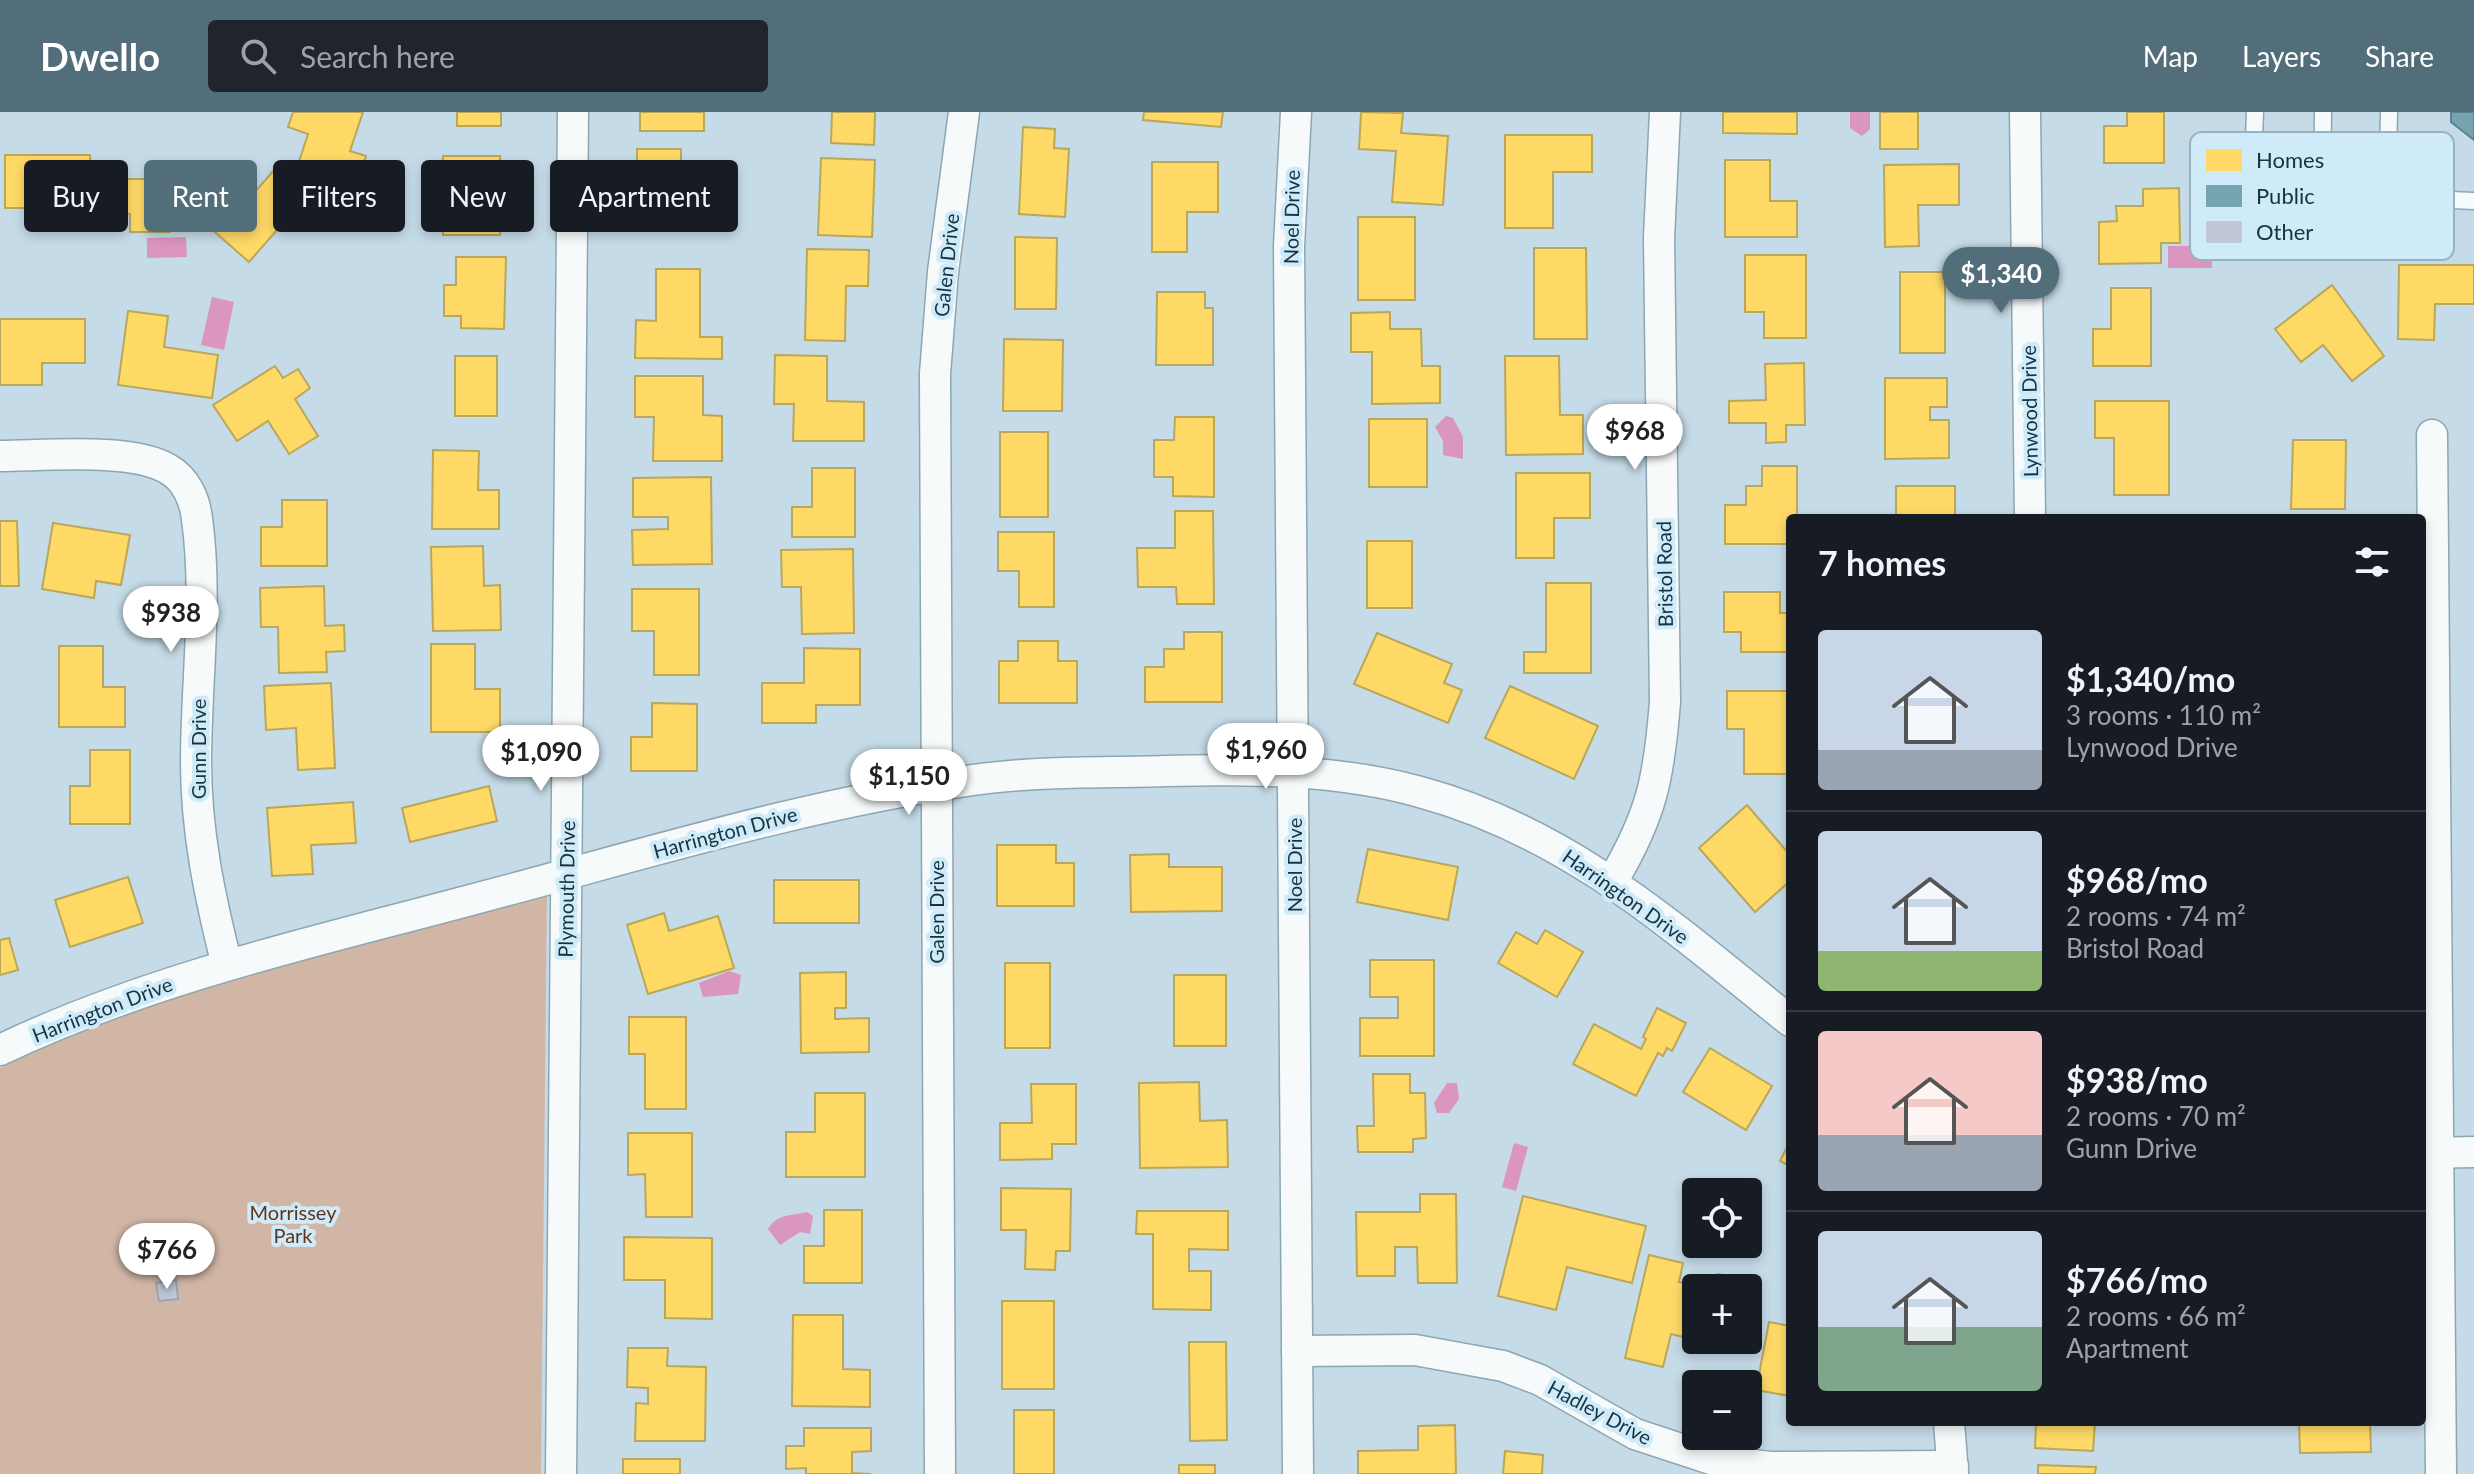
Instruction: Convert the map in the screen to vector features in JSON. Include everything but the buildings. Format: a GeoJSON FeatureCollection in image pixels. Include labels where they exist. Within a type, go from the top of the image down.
{"type":"FeatureCollection","features":[{"type":"Feature","properties":{"kind":"street","name":"Plymouth Drive"},"geometry":{"type":"LineString","coordinates":[[561,1474],[573,112]]}},
{"type":"Feature","properties":{"kind":"street","name":"Galen Drive"},"geometry":{"type":"LineString","coordinates":[[940,1474],[935,374],[943,272],[964,112]]}},
{"type":"Feature","properties":{"kind":"street","name":"Noel Drive"},"geometry":{"type":"LineString","coordinates":[[1296,112],[1289,246],[1298,1474]]}},
{"type":"Feature","properties":{"kind":"street","name":"Bristol Road"},"geometry":{"type":"LineString","coordinates":[[1613,880],[1648,813],[1660,772],[1665,702],[1659,238],[1665,112]]}},
{"type":"Feature","properties":{"kind":"street","name":"Lynwood Drive"},"geometry":{"type":"LineString","coordinates":[[2025,112],[2030,514]]}},
{"type":"Feature","properties":{"kind":"street"},"geometry":{"type":"LineString","coordinates":[[2432,435],[2430,1153],[2441,1474]]}},
{"type":"Feature","properties":{"kind":"street","name":"Gunn Drive"},"geometry":{"type":"LineString","coordinates":[[0,456],[97,455],[147,461],[168,469],[183,483],[193,500],[198,551],[196,765],[199,827],[208,889],[227,965]]}},
{"type":"Feature","properties":{"kind":"street","name":"Harrington Drive"},"geometry":{"type":"LineString","coordinates":[[0,1050],[116,1001],[227,965],[753,823],[849,800],[935,786],[1055,774],[1293,772],[1349,777],[1419,791],[1491,815],[1561,849],[1613,880],[1786,1018]]}},
{"type":"Feature","properties":{"kind":"street"},"geometry":{"type":"LineString","coordinates":[[2430,1153],[2474,1152]]}},
{"type":"Feature","properties":{"kind":"street","name":"Hadley Drive"},"geometry":{"type":"LineString","coordinates":[[1297,1351],[1415,1350],[1503,1366],[1540,1380],[1635,1434],[1714,1460],[1770,1467],[1953,1470]]}},
{"type":"Feature","properties":{"kind":"street"},"geometry":{"type":"LineString","coordinates":[[1949,1426],[1953,1470]]}},
{"type":"Feature","properties":{"kind":"lane"},"geometry":{"type":"LineString","coordinates":[[2254,132],[2255,112]]}},
{"type":"Feature","properties":{"kind":"lane"},"geometry":{"type":"LineString","coordinates":[[2323,112],[2323,132]]}},
{"type":"Feature","properties":{"kind":"lane"},"geometry":{"type":"LineString","coordinates":[[2389,112],[2389,132]]}},
{"type":"Feature","properties":{"kind":"lane"},"geometry":{"type":"LineString","coordinates":[[2454,201],[2474,201]]}},
{"type":"Feature","properties":{"kind":"green space","name":"Morrissey Park"},"geometry":{"type":"Polygon","coordinates":[[[547,893],[541,1474],[0,1474],[0,1068],[63,1038],[159,1001],[547,893]]]}},
{"type":"Feature","properties":{"kind":"shaded area"},"geometry":{"type":"Polygon","coordinates":[[[1850,112],[1870,112],[1870,129],[1862,136],[1850,128],[1850,112]]]}},
{"type":"Feature","properties":{"kind":"shaded area"},"geometry":{"type":"Polygon","coordinates":[[[186,237],[187,257],[147,258],[147,238],[186,237]]]}},
{"type":"Feature","properties":{"kind":"shaded area"},"geometry":{"type":"Polygon","coordinates":[[[2168,246],[2190,246],[2190,260],[2212,260],[2212,268],[2168,268],[2168,246]]]}},
{"type":"Feature","properties":{"kind":"shaded area"},"geometry":{"type":"Polygon","coordinates":[[[212,297],[234,302],[224,350],[201,345],[212,297]]]}},
{"type":"Feature","properties":{"kind":"shaded area"},"geometry":{"type":"Polygon","coordinates":[[[1446,416],[1453,418],[1463,437],[1463,459],[1443,455],[1443,441],[1435,427],[1446,416]]]}},
{"type":"Feature","properties":{"kind":"shaded area"},"geometry":{"type":"Polygon","coordinates":[[[729,971],[741,975],[738,994],[703,997],[699,983],[729,971]]]}},
{"type":"Feature","properties":{"kind":"shaded area"},"geometry":{"type":"Polygon","coordinates":[[[1447,1083],[1457,1083],[1459,1099],[1449,1113],[1437,1113],[1434,1103],[1447,1083]]]}},
{"type":"Feature","properties":{"kind":"shaded area"},"geometry":{"type":"Polygon","coordinates":[[[1514,1143],[1528,1147],[1516,1191],[1502,1187],[1514,1143]]]}},
{"type":"Feature","properties":{"kind":"shaded area"},"geometry":{"type":"Polygon","coordinates":[[[807,1212],[813,1216],[810,1234],[800,1232],[780,1245],[768,1229],[772,1224],[781,1218],[807,1212]]]}}]}
